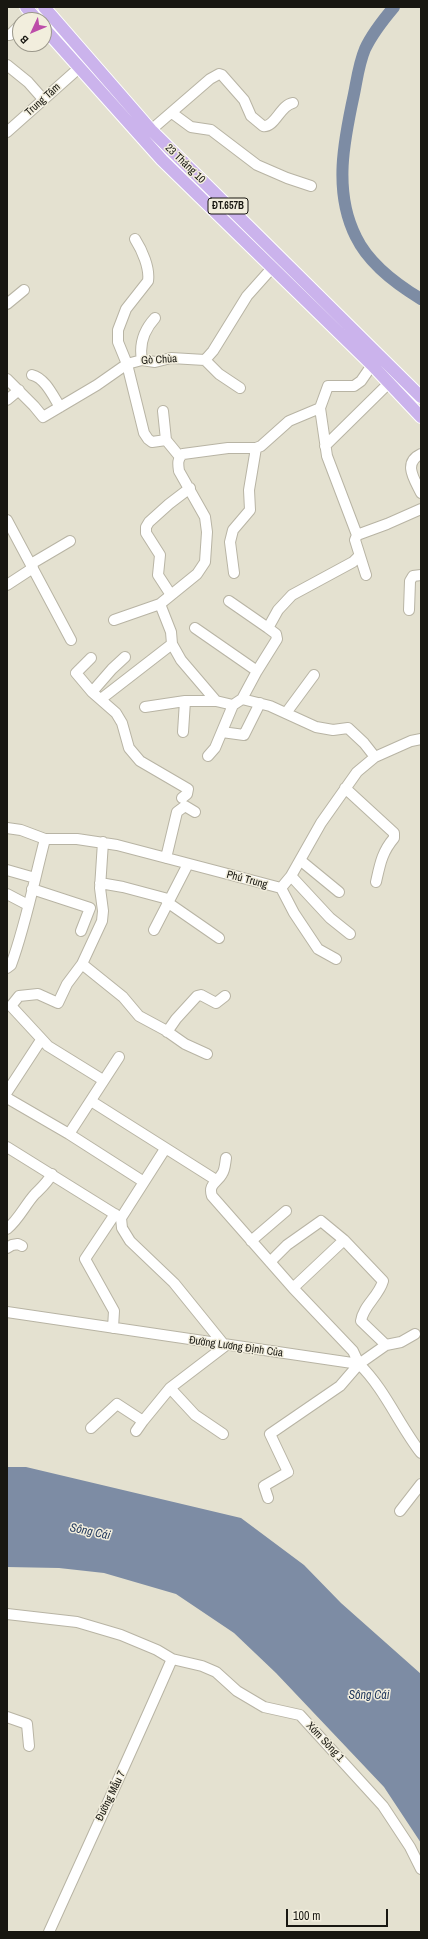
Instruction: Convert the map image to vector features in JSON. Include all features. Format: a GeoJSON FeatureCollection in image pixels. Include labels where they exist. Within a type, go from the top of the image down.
{"type":"FeatureCollection","features":[{"type":"Feature","properties":{"kind":"main road","name":"23 Tháng 10"},"geometry":{"type":"LineString","coordinates":[[44,7],[151,130],[421,397]]}},
{"type":"Feature","properties":{"kind":"main road","name":"23 Tháng 10"},"geometry":{"type":"LineString","coordinates":[[52,37],[162,160],[372,365],[421,417]]}},
{"type":"Feature","properties":{"kind":"main road"},"geometry":{"type":"LineString","coordinates":[[79,68],[88,58]]}},
{"type":"Feature","properties":{"kind":"street"},"geometry":{"type":"LineString","coordinates":[[7,64],[28,82],[43,99]]}},
{"type":"Feature","properties":{"kind":"street","name":"Trung Tâm"},"geometry":{"type":"LineString","coordinates":[[7,132],[79,68]]}},
{"type":"Feature","properties":{"kind":"street"},"geometry":{"type":"LineString","coordinates":[[151,130],[210,79],[219,74],[222,75],[244,100],[250,116],[262,126],[269,125],[284,107],[293,103]]}},
{"type":"Feature","properties":{"kind":"street"},"geometry":{"type":"LineString","coordinates":[[172,113],[191,127],[211,130],[257,165],[287,178],[311,186]]}},
{"type":"Feature","properties":{"kind":"street"},"geometry":{"type":"LineString","coordinates":[[135,239],[142,251],[149,275],[148,281],[126,309],[118,330],[118,342],[127,364],[148,439],[152,442],[166,440]]}},
{"type":"Feature","properties":{"kind":"street"},"geometry":{"type":"LineString","coordinates":[[240,388],[219,374],[205,360],[213,351],[246,296],[272,268]]}},
{"type":"Feature","properties":{"kind":"street"},"geometry":{"type":"LineString","coordinates":[[7,304],[24,290]]}},
{"type":"Feature","properties":{"kind":"street"},"geometry":{"type":"LineString","coordinates":[[142,360],[141,349],[143,338],[148,326],[155,318]]}},
{"type":"Feature","properties":{"kind":"street","name":"Gò Chùa"},"geometry":{"type":"LineString","coordinates":[[7,378],[43,417],[127,364],[142,360],[149,362],[179,358],[199,361],[205,360]]}},
{"type":"Feature","properties":{"kind":"street"},"geometry":{"type":"LineString","coordinates":[[366,575],[355,540],[357,536],[331,468],[325,446],[320,408],[328,386],[354,386],[361,382],[372,365]]}},
{"type":"Feature","properties":{"kind":"street"},"geometry":{"type":"LineString","coordinates":[[32,375],[38,376],[42,380],[60,407]]}},
{"type":"Feature","properties":{"kind":"street"},"geometry":{"type":"LineString","coordinates":[[325,446],[389,383]]}},
{"type":"Feature","properties":{"kind":"street"},"geometry":{"type":"LineString","coordinates":[[7,400],[19,390]]}},
{"type":"Feature","properties":{"kind":"street"},"geometry":{"type":"LineString","coordinates":[[114,620],[160,604],[197,574],[205,562],[207,532],[206,521],[190,488],[179,470],[178,463],[180,457],[183,454],[228,448],[256,448],[261,446],[289,421],[320,408]]}},
{"type":"Feature","properties":{"kind":"street"},"geometry":{"type":"LineString","coordinates":[[164,411],[166,440],[180,457]]}},
{"type":"Feature","properties":{"kind":"street"},"geometry":{"type":"LineString","coordinates":[[234,573],[230,542],[233,530],[250,510],[249,490],[256,448]]}},
{"type":"Feature","properties":{"kind":"street"},"geometry":{"type":"LineString","coordinates":[[421,454],[410,466],[411,472],[421,493]]}},
{"type":"Feature","properties":{"kind":"street"},"geometry":{"type":"LineString","coordinates":[[171,595],[158,575],[160,555],[146,533],[146,528],[149,522],[190,488]]}},
{"type":"Feature","properties":{"kind":"street"},"geometry":{"type":"LineString","coordinates":[[357,536],[421,509]]}},
{"type":"Feature","properties":{"kind":"street"},"geometry":{"type":"LineString","coordinates":[[7,520],[71,640]]}},
{"type":"Feature","properties":{"kind":"street"},"geometry":{"type":"LineString","coordinates":[[7,585],[70,540]]}},
{"type":"Feature","properties":{"kind":"street"},"geometry":{"type":"LineString","coordinates":[[268,628],[278,610],[292,595],[353,562],[359,556]]}},
{"type":"Feature","properties":{"kind":"street"},"geometry":{"type":"LineString","coordinates":[[409,610],[410,581],[413,576],[421,575]]}},
{"type":"Feature","properties":{"kind":"street"},"geometry":{"type":"LineString","coordinates":[[208,756],[215,748],[233,705],[242,699],[277,639],[276,634],[229,601]]}},
{"type":"Feature","properties":{"kind":"street"},"geometry":{"type":"LineString","coordinates":[[160,604],[171,632],[172,644],[181,660],[216,702]]}},
{"type":"Feature","properties":{"kind":"street"},"geometry":{"type":"LineString","coordinates":[[195,628],[257,671]]}},
{"type":"Feature","properties":{"kind":"street"},"geometry":{"type":"LineString","coordinates":[[101,699],[172,644]]}},
{"type":"Feature","properties":{"kind":"street"},"geometry":{"type":"LineString","coordinates":[[92,692],[112,669],[125,657]]}},
{"type":"Feature","properties":{"kind":"street"},"geometry":{"type":"LineString","coordinates":[[91,658],[76,673],[92,692],[116,713],[122,723],[129,748],[140,761],[188,789],[187,794],[182,798]]}},
{"type":"Feature","properties":{"kind":"street"},"geometry":{"type":"LineString","coordinates":[[286,713],[314,676]]}},
{"type":"Feature","properties":{"kind":"street"},"geometry":{"type":"LineString","coordinates":[[242,699],[260,703],[286,713],[316,728],[333,730],[348,728],[364,743],[375,757]]}},
{"type":"Feature","properties":{"kind":"street"},"geometry":{"type":"LineString","coordinates":[[183,732],[185,701]]}},
{"type":"Feature","properties":{"kind":"street"},"geometry":{"type":"LineString","coordinates":[[145,707],[185,701],[216,702],[233,705]]}},
{"type":"Feature","properties":{"kind":"street"},"geometry":{"type":"LineString","coordinates":[[222,732],[244,735],[260,703]]}},
{"type":"Feature","properties":{"kind":"street","name":"Phú Trung"},"geometry":{"type":"LineString","coordinates":[[7,828],[20,830],[45,839],[77,839],[103,842],[281,888],[292,876],[321,823],[357,772],[375,757],[412,741],[421,739]]}},
{"type":"Feature","properties":{"kind":"street"},"geometry":{"type":"LineString","coordinates":[[345,788],[394,834],[394,838],[385,848],[376,882]]}},
{"type":"Feature","properties":{"kind":"street"},"geometry":{"type":"LineString","coordinates":[[166,858],[177,812],[185,806],[195,812]]}},
{"type":"Feature","properties":{"kind":"street"},"geometry":{"type":"LineString","coordinates":[[7,968],[11,965],[24,928],[28,905],[45,839]]}},
{"type":"Feature","properties":{"kind":"street"},"geometry":{"type":"LineString","coordinates":[[103,842],[100,883],[103,911],[102,921],[82,964],[67,984],[58,1003],[38,994],[19,996],[9,1004],[41,1040],[104,1080]]}},
{"type":"Feature","properties":{"kind":"street"},"geometry":{"type":"LineString","coordinates":[[300,860],[340,892]]}},
{"type":"Feature","properties":{"kind":"street"},"geometry":{"type":"LineString","coordinates":[[154,930],[188,864]]}},
{"type":"Feature","properties":{"kind":"street"},"geometry":{"type":"LineString","coordinates":[[7,870],[35,878]]}},
{"type":"Feature","properties":{"kind":"street"},"geometry":{"type":"LineString","coordinates":[[292,876],[330,918],[350,934]]}},
{"type":"Feature","properties":{"kind":"street"},"geometry":{"type":"LineString","coordinates":[[100,883],[123,887],[168,901],[219,938]]}},
{"type":"Feature","properties":{"kind":"street"},"geometry":{"type":"LineString","coordinates":[[281,888],[294,913],[318,949],[336,959]]}},
{"type":"Feature","properties":{"kind":"street"},"geometry":{"type":"LineString","coordinates":[[32,889],[90,908],[81,931]]}},
{"type":"Feature","properties":{"kind":"street"},"geometry":{"type":"LineString","coordinates":[[7,894],[28,905]]}},
{"type":"Feature","properties":{"kind":"street"},"geometry":{"type":"LineString","coordinates":[[82,964],[123,997],[139,1016],[185,1044],[207,1054]]}},
{"type":"Feature","properties":{"kind":"street"},"geometry":{"type":"LineString","coordinates":[[167,1032],[176,1019],[197,996],[201,995],[216,1003],[225,996]]}},
{"type":"Feature","properties":{"kind":"street"},"geometry":{"type":"LineString","coordinates":[[7,1092],[41,1040]]}},
{"type":"Feature","properties":{"kind":"street"},"geometry":{"type":"LineString","coordinates":[[70,1134],[119,1057]]}},
{"type":"Feature","properties":{"kind":"street"},"geometry":{"type":"LineString","coordinates":[[7,1098],[70,1134],[144,1182]]}},
{"type":"Feature","properties":{"kind":"street"},"geometry":{"type":"LineString","coordinates":[[91,1101],[216,1180]]}},
{"type":"Feature","properties":{"kind":"street"},"geometry":{"type":"LineString","coordinates":[[7,1147],[118,1216],[122,1228],[130,1241],[174,1283],[225,1346],[170,1388],[136,1431]]}},
{"type":"Feature","properties":{"kind":"street"},"geometry":{"type":"LineString","coordinates":[[113,1328],[114,1311],[85,1259],[144,1182],[165,1149]]}},
{"type":"Feature","properties":{"kind":"street"},"geometry":{"type":"LineString","coordinates":[[226,1158],[224,1170],[221,1176],[212,1184],[210,1192],[212,1196],[293,1288],[353,1351],[359,1364],[376,1385],[421,1453]]}},
{"type":"Feature","properties":{"kind":"street"},"geometry":{"type":"LineString","coordinates":[[7,1229],[36,1193],[47,1184],[52,1175]]}},
{"type":"Feature","properties":{"kind":"street"},"geometry":{"type":"LineString","coordinates":[[251,1241],[286,1211]]}},
{"type":"Feature","properties":{"kind":"street"},"geometry":{"type":"LineString","coordinates":[[270,1262],[287,1245],[320,1221],[344,1240],[383,1281],[361,1321],[386,1345]]}},
{"type":"Feature","properties":{"kind":"street"},"geometry":{"type":"LineString","coordinates":[[293,1288],[344,1240]]}},
{"type":"Feature","properties":{"kind":"street"},"geometry":{"type":"LineString","coordinates":[[7,1248],[12,1244],[22,1246]]}},
{"type":"Feature","properties":{"kind":"street","name":"Đường Lương Định Của"},"geometry":{"type":"LineString","coordinates":[[7,1312],[225,1346],[359,1364]]}},
{"type":"Feature","properties":{"kind":"street"},"geometry":{"type":"LineString","coordinates":[[268,1498],[264,1486],[288,1472],[270,1434],[340,1386],[359,1364],[386,1345],[401,1342],[415,1334]]}},
{"type":"Feature","properties":{"kind":"street"},"geometry":{"type":"LineString","coordinates":[[170,1388],[196,1415],[223,1434]]}},
{"type":"Feature","properties":{"kind":"street"},"geometry":{"type":"LineString","coordinates":[[91,1428],[117,1404],[143,1421]]}},
{"type":"Feature","properties":{"kind":"street"},"geometry":{"type":"LineString","coordinates":[[400,1511],[421,1484]]}},
{"type":"Feature","properties":{"kind":"street","name":"Xóm Sông 1"},"geometry":{"type":"LineString","coordinates":[[7,1614],[77,1622],[121,1634],[157,1650],[172,1659],[202,1666],[216,1672],[237,1691],[264,1707],[300,1715],[383,1806],[410,1847],[421,1869]]}},
{"type":"Feature","properties":{"kind":"street","name":"Đường Mẫu 7"},"geometry":{"type":"LineString","coordinates":[[49,1932],[104,1810],[121,1777],[172,1659]]}},
{"type":"Feature","properties":{"kind":"street"},"geometry":{"type":"LineString","coordinates":[[7,1717],[27,1724],[29,1746]]}},
{"type":"Feature","properties":{"kind":"water","name":"Sông Cái"},"geometry":{"type":"Polygon","coordinates":[[[7,1467],[26,1467],[241,1518],[304,1565],[341,1603],[421,1674],[421,1843],[384,1787],[276,1673],[234,1633],[176,1594],[104,1573],[59,1568],[7,1567],[7,1467]]]}},
{"type":"Feature","properties":{"kind":"waterway"},"geometry":{"type":"LineString","coordinates":[[394,7],[371,38],[361,60],[344,148],[343,184],[349,220],[356,237],[368,256],[393,280],[421,299]]}}]}
